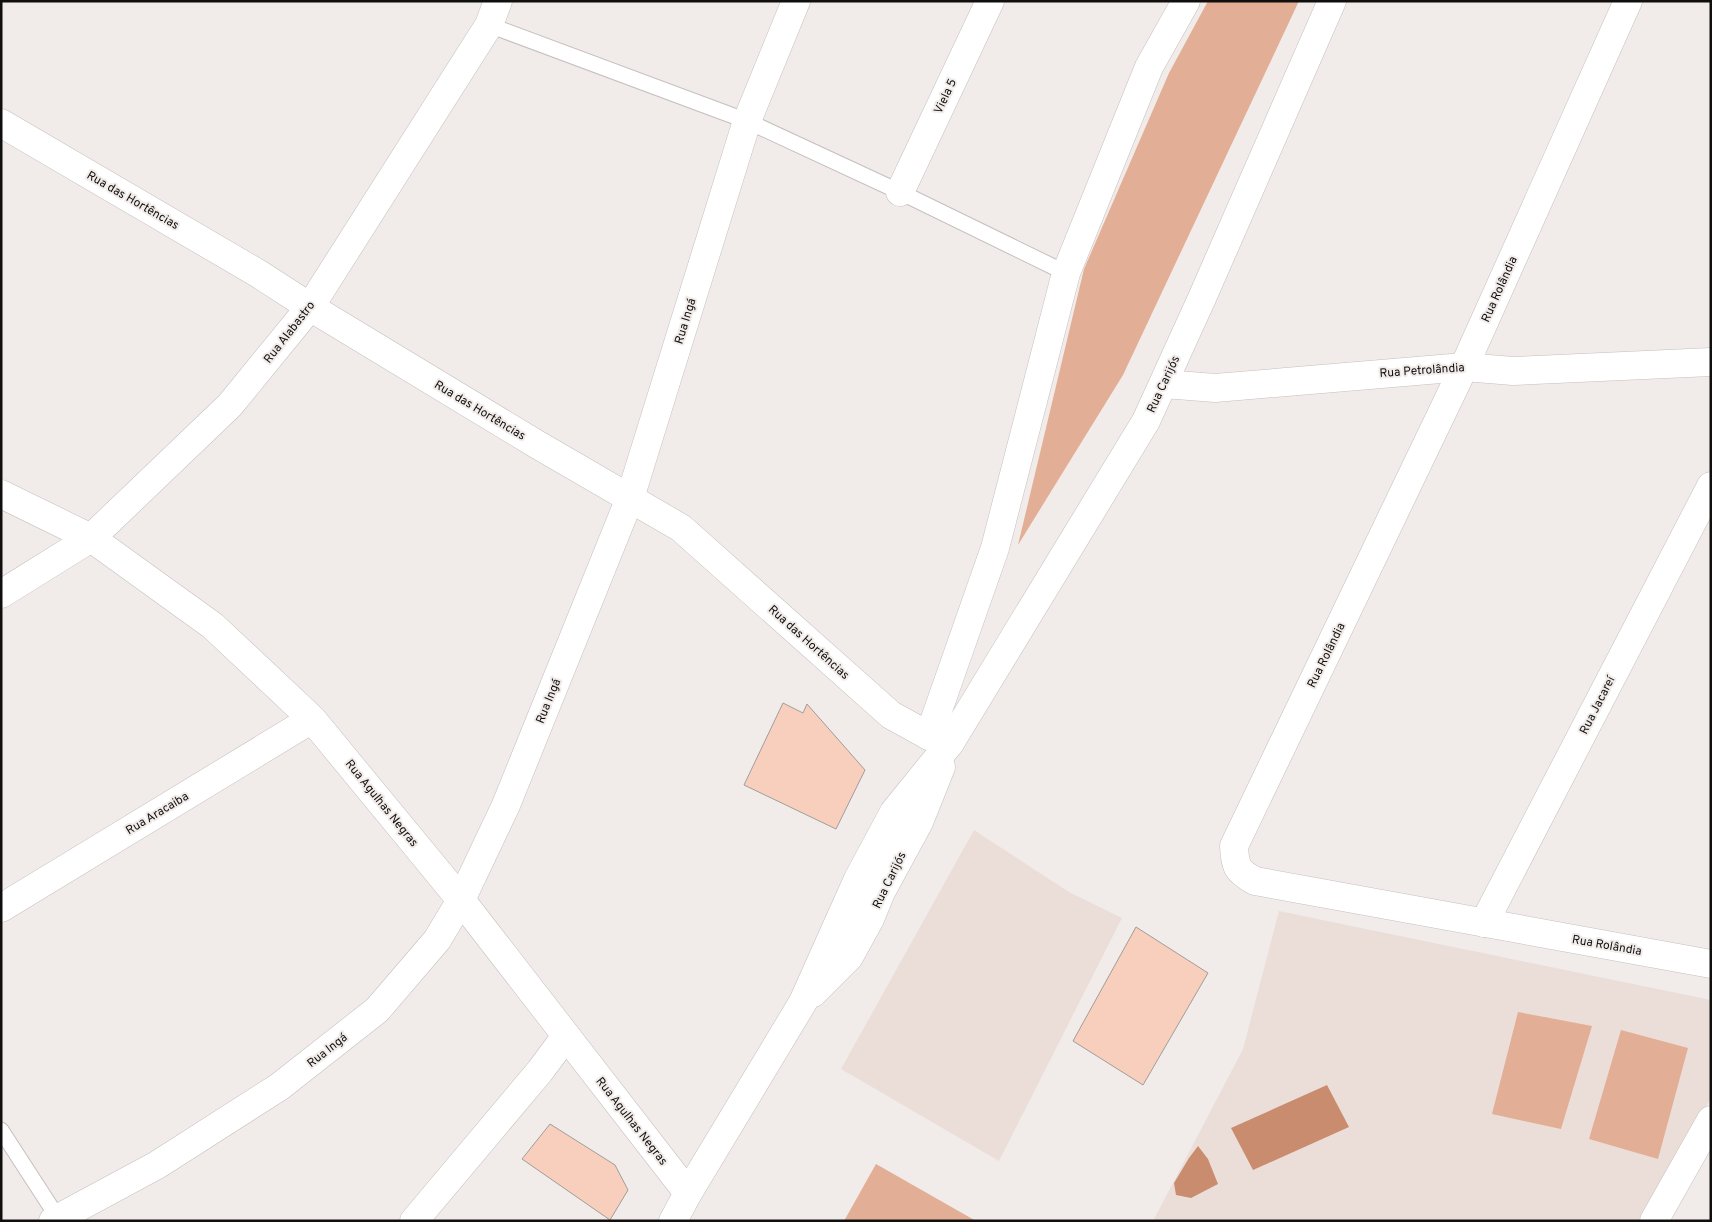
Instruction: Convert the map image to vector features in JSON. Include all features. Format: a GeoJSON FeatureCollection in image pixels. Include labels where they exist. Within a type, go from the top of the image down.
{"type":"FeatureCollection","features":[{"type":"Feature","properties":{"kind":"street","name":"Rua Ingá"},"geometry":{"type":"LineString","coordinates":[[56,1219],[158,1165],[270,1092],[377,1010],[437,940],[461,900],[506,805],[630,498],[747,121],[796,1]]}},
{"type":"Feature","properties":{"kind":"street","name":"Viela 5"},"geometry":{"type":"LineString","coordinates":[[900,192],[990,1]]}},
{"type":"Feature","properties":{"kind":"street","name":"Rua Carijós"},"geometry":{"type":"LineString","coordinates":[[674,1221],[688,1193],[803,1002],[849,957],[870,919],[881,892],[919,822],[940,739],[995,548],[1066,273],[1149,67],[1186,1]]}},
{"type":"Feature","properties":{"kind":"street","name":"Rua Carijós"},"geometry":{"type":"LineString","coordinates":[[940,739],[1146,421],[1332,1]]}},
{"type":"Feature","properties":{"kind":"street","name":"Rua Rolândia"},"geometry":{"type":"LineString","coordinates":[[1628,1],[1464,367],[1234,846],[1235,864],[1241,873],[1255,881],[1711,964]]}},
{"type":"Feature","properties":{"kind":"street","name":"Rua Alabastro"},"geometry":{"type":"LineString","coordinates":[[1,594],[91,538],[230,405],[310,307],[493,13]]}},
{"type":"Feature","properties":{"kind":"street","name":"Rua das Hortências"},"geometry":{"type":"LineString","coordinates":[[1,123],[260,274],[310,307],[538,445],[681,528],[891,714],[940,739]]}},
{"type":"Feature","properties":{"kind":"street","name":"Rua Petrolândia"},"geometry":{"type":"LineString","coordinates":[[1164,384],[1214,388],[1464,367],[1513,371],[1711,362]]}},
{"type":"Feature","properties":{"kind":"street","name":"Rua Jacareí"},"geometry":{"type":"LineString","coordinates":[[1484,923],[1711,486]]}},
{"type":"Feature","properties":{"kind":"street","name":"Rua Agulhas Negras"},"geometry":{"type":"LineString","coordinates":[[1,494],[91,538],[213,626],[312,718],[461,900],[688,1193]]}},
{"type":"Feature","properties":{"kind":"street","name":"Rua Aracaiba"},"geometry":{"type":"LineString","coordinates":[[1,908],[312,718]]}},
{"type":"Feature","properties":{"kind":"street"},"geometry":{"type":"LineString","coordinates":[[414,1221],[540,1071],[566,1036]]}},
{"type":"Feature","properties":{"kind":"street"},"geometry":{"type":"LineString","coordinates":[[1654,1221],[1711,1120]]}},
{"type":"Feature","properties":{"kind":"lane"},"geometry":{"type":"LineString","coordinates":[[493,13],[747,121],[900,192],[1066,273]]}},
{"type":"Feature","properties":{"kind":"lane"},"geometry":{"type":"LineString","coordinates":[[1,1130],[56,1219]]}},
{"type":"Feature","properties":{"kind":"shaded area"},"geometry":{"type":"Polygon","coordinates":[[[1208,1],[1299,1],[1123,375],[1018,545],[1084,269],[1169,73],[1208,1]]]}},
{"type":"Feature","properties":{"kind":"shaded area"},"geometry":{"type":"Polygon","coordinates":[[[974,830],[1069,892],[1122,918],[999,1161],[841,1069],[974,830]]]}},
{"type":"Feature","properties":{"kind":"shaded area"},"geometry":{"type":"Polygon","coordinates":[[[1279,911],[1711,1000],[1711,1098],[1639,1221],[1153,1221],[1243,1049],[1279,911]]]}},
{"type":"Feature","properties":{"kind":"shaded area"},"geometry":{"type":"Polygon","coordinates":[[[1518,1012],[1592,1026],[1561,1129],[1492,1114],[1518,1012]]]}},
{"type":"Feature","properties":{"kind":"shaded area"},"geometry":{"type":"Polygon","coordinates":[[[1621,1030],[1688,1048],[1658,1159],[1589,1139],[1621,1030]]]}},
{"type":"Feature","properties":{"kind":"shaded area"},"geometry":{"type":"Polygon","coordinates":[[[1327,1085],[1349,1127],[1253,1170],[1231,1128],[1327,1085]]]}},
{"type":"Feature","properties":{"kind":"shaded area"},"geometry":{"type":"Polygon","coordinates":[[[1198,1146],[1208,1159],[1218,1184],[1191,1198],[1176,1195],[1174,1183],[1198,1146]]]}},
{"type":"Feature","properties":{"kind":"shaded area"},"geometry":{"type":"Polygon","coordinates":[[[876,1164],[976,1221],[844,1221],[876,1164]]]}},
{"type":"Feature","properties":{"kind":"building"},"geometry":{"type":"Polygon","coordinates":[[[783,703],[803,713],[807,704],[865,770],[836,829],[744,785],[783,703]]]}},
{"type":"Feature","properties":{"kind":"building"},"geometry":{"type":"Polygon","coordinates":[[[1136,927],[1208,973],[1143,1085],[1073,1041],[1136,927]]]}},
{"type":"Feature","properties":{"kind":"building"},"geometry":{"type":"Polygon","coordinates":[[[550,1124],[615,1165],[628,1190],[610,1220],[522,1159],[550,1124]]]}}]}
